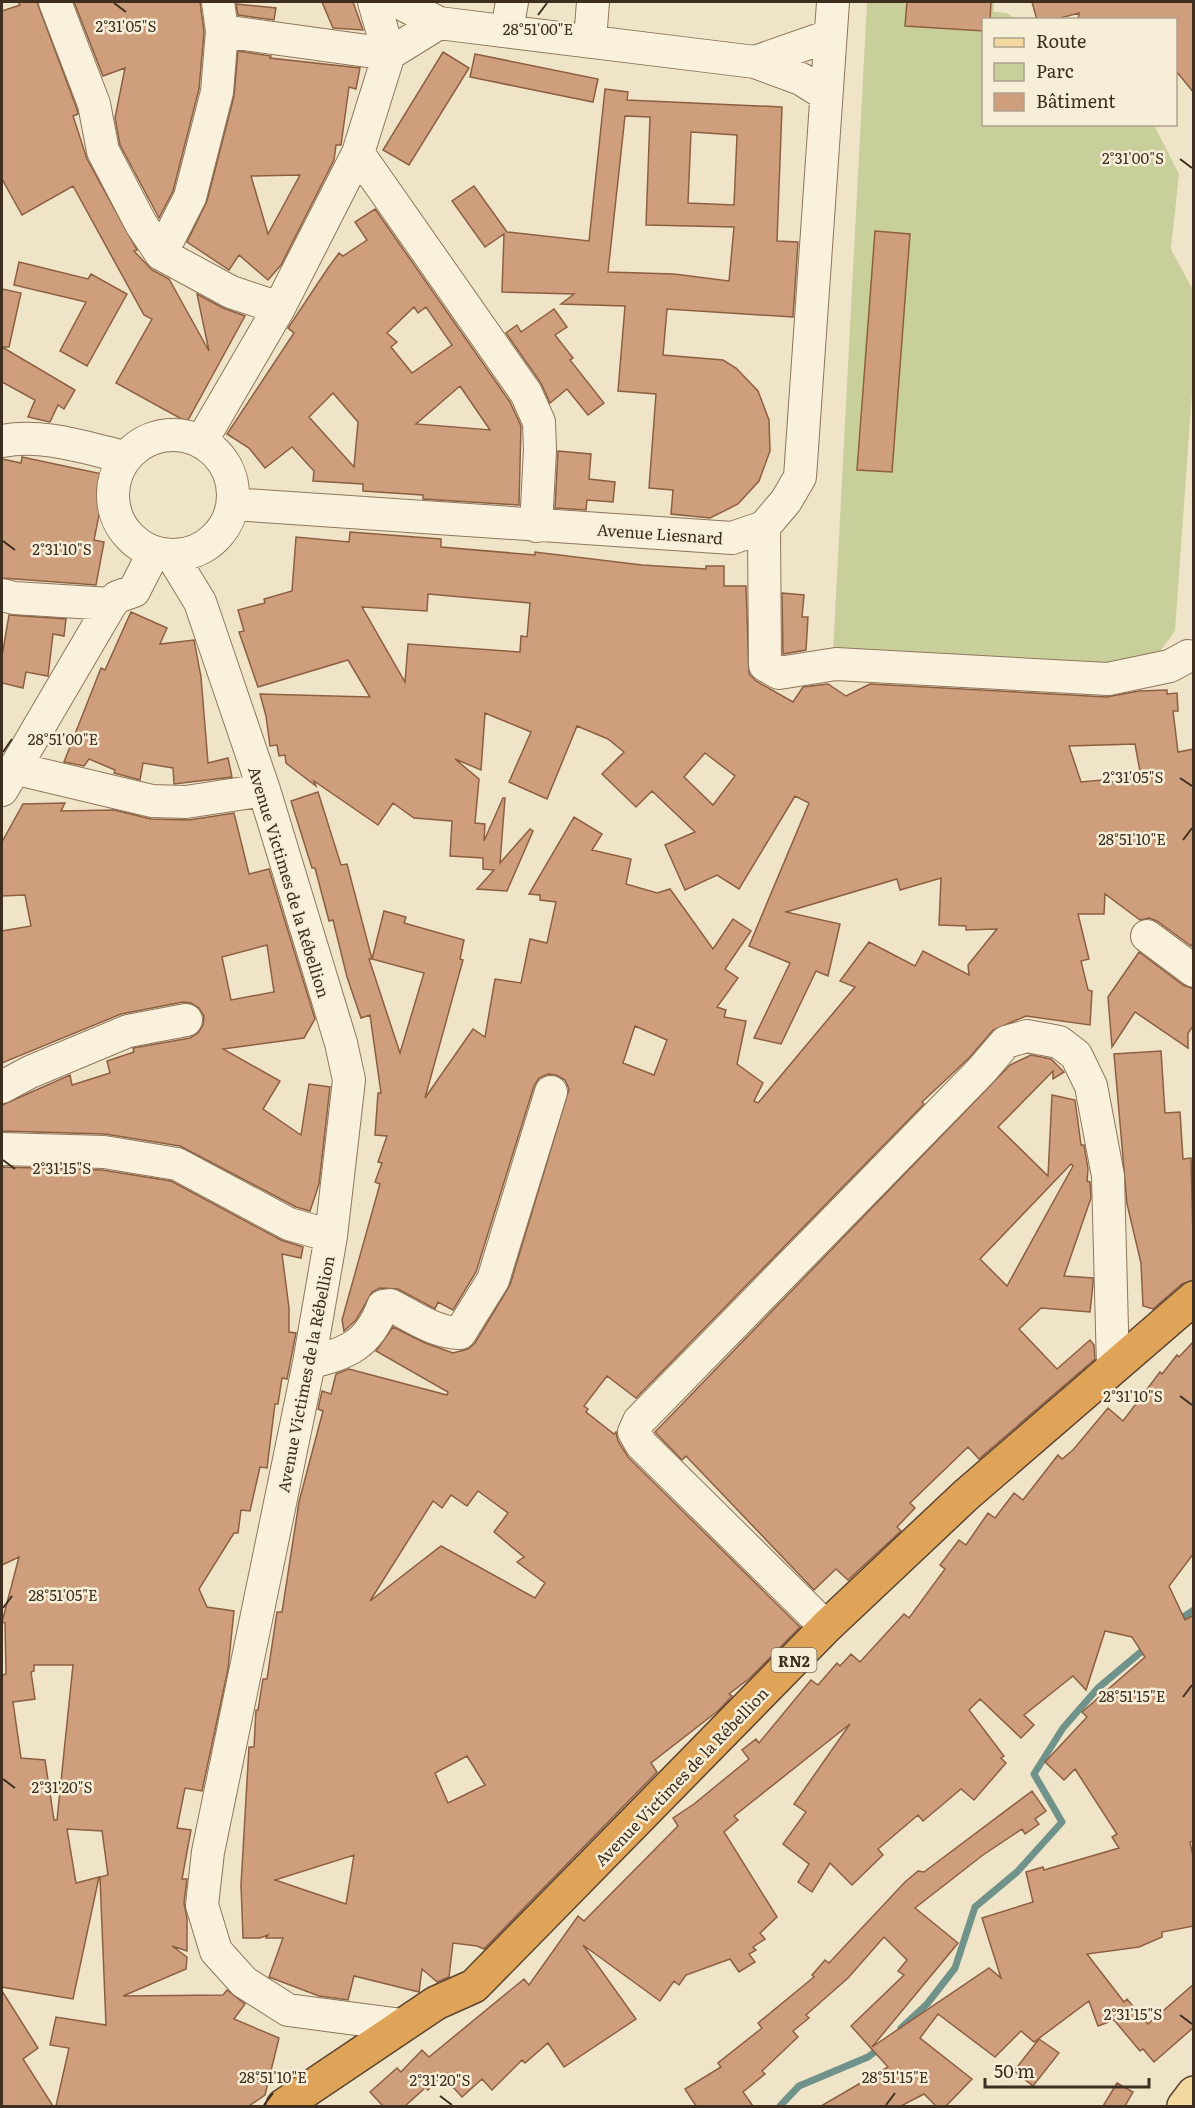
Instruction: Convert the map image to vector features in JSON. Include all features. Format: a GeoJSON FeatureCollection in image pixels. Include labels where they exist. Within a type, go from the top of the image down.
{"type":"FeatureCollection","features":[{"type":"Feature","properties":{"kind":"highway","name":"Avenue Victimes de la Rébellion"},"geometry":{"type":"LineString","coordinates":[[283,2106],[338,2071],[436,2002],[474,1986],[826,1627],[966,1495],[1194,1298]]}},
{"type":"Feature","properties":{"kind":"main road"},"geometry":{"type":"LineString","coordinates":[[1184,2106],[1194,2093]]}},
{"type":"Feature","properties":{"kind":"street"},"geometry":{"type":"LineString","coordinates":[[55,2],[93,104],[104,151],[141,224],[161,254],[231,292],[279,308]]}},
{"type":"Feature","properties":{"kind":"street"},"geometry":{"type":"LineString","coordinates":[[201,442],[279,308],[358,153],[389,54],[375,2]]}},
{"type":"Feature","properties":{"kind":"street"},"geometry":{"type":"LineString","coordinates":[[398,2],[439,23]]}},
{"type":"Feature","properties":{"kind":"street"},"geometry":{"type":"LineString","coordinates":[[590,40],[593,2]]}},
{"type":"Feature","properties":{"kind":"street"},"geometry":{"type":"LineString","coordinates":[[833,2],[800,477],[786,501],[764,527],[765,665],[779,673],[836,664],[1108,679],[1170,666],[1188,657]]}},
{"type":"Feature","properties":{"kind":"street"},"geometry":{"type":"LineString","coordinates":[[161,254],[190,197],[217,92],[220,16],[389,54],[439,23],[510,16],[590,40],[755,62],[801,79],[825,94]]}},
{"type":"Feature","properties":{"kind":"street"},"geometry":{"type":"LineString","coordinates":[[755,62],[829,36]]}},
{"type":"Feature","properties":{"kind":"street"},"geometry":{"type":"LineString","coordinates":[[358,153],[526,393],[539,422],[540,450],[536,526]]}},
{"type":"Feature","properties":{"kind":"street"},"geometry":{"type":"LineString","coordinates":[[182,435],[201,442],[220,458],[231,479],[233,504],[227,523],[214,539],[164,549],[118,521],[113,499],[115,477],[125,457],[141,443],[160,436],[182,435]]}},
{"type":"Feature","properties":{"kind":"street"},"geometry":{"type":"LineString","coordinates":[[2,441],[18,438],[48,439],[125,457]]}},
{"type":"Feature","properties":{"kind":"street","name":"Avenue Liesnard"},"geometry":{"type":"LineString","coordinates":[[233,504],[732,538],[764,527]]}},
{"type":"Feature","properties":{"kind":"street"},"geometry":{"type":"LineString","coordinates":[[2,595],[14,598],[114,600],[134,591],[164,549]]}},
{"type":"Feature","properties":{"kind":"street","name":"Avenue Victimes de la Rébellion"},"geometry":{"type":"LineString","coordinates":[[164,549],[200,602],[264,790],[341,1044],[349,1080],[331,1236],[309,1363],[208,1852],[202,1905],[216,1951],[244,1982],[288,2010],[402,2025]]}},
{"type":"Feature","properties":{"kind":"street"},"geometry":{"type":"LineString","coordinates":[[114,600],[7,779],[152,801],[186,802],[264,790]]}},
{"type":"Feature","properties":{"kind":"street"},"geometry":{"type":"LineString","coordinates":[[1147,936],[1190,963]]}},
{"type":"Feature","properties":{"kind":"street"},"geometry":{"type":"LineString","coordinates":[[2,1087],[30,1072],[128,1031],[186,1020]]}},
{"type":"Feature","properties":{"kind":"street"},"geometry":{"type":"LineString","coordinates":[[826,1627],[640,1444],[634,1432],[639,1421],[982,1070],[1006,1042],[1027,1036],[1059,1042],[1076,1055],[1091,1086],[1108,1176],[1113,1367]]}},
{"type":"Feature","properties":{"kind":"street"},"geometry":{"type":"LineString","coordinates":[[309,1363],[345,1353],[368,1337],[382,1306],[390,1305],[428,1325],[450,1333],[460,1333],[493,1280],[551,1092]]}},
{"type":"Feature","properties":{"kind":"street"},"geometry":{"type":"LineString","coordinates":[[2,1149],[104,1152],[177,1164],[280,1220],[331,1236]]}},
{"type":"Feature","properties":{"kind":"green space"},"geometry":{"type":"Polygon","coordinates":[[[867,2],[994,2],[994,12],[1007,13],[1014,18],[982,18],[982,126],[1155,126],[1179,174],[1171,249],[1193,290],[1194,365],[1175,631],[1153,661],[1100,669],[833,652],[867,2]]]}},
{"type":"Feature","properties":{"kind":"building"},"geometry":{"type":"Polygon","coordinates":[[[18,2],[37,2],[77,109],[78,114],[73,116],[87,159],[137,250],[134,251],[152,270],[169,279],[209,351],[197,294],[223,308],[245,316],[187,422],[116,383],[152,319],[144,315],[73,186],[22,215],[2,179],[2,11],[20,5],[18,2]]]}},
{"type":"Feature","properties":{"kind":"building"},"geometry":{"type":"Polygon","coordinates":[[[74,2],[200,2],[204,32],[199,89],[173,191],[159,218],[120,145],[115,118],[125,68],[103,76],[74,2]]]}},
{"type":"Feature","properties":{"kind":"building"},"geometry":{"type":"Polygon","coordinates":[[[322,2],[353,2],[363,30],[333,28],[322,2]]]}},
{"type":"Feature","properties":{"kind":"building"},"geometry":{"type":"Polygon","coordinates":[[[907,2],[991,2],[990,18],[982,18],[982,31],[905,26],[907,2]]]}},
{"type":"Feature","properties":{"kind":"building"},"geometry":{"type":"Polygon","coordinates":[[[1032,2],[1194,2],[1194,93],[1177,72],[1177,18],[1078,18],[1079,13],[1060,18],[1036,18],[1032,2]]]}},
{"type":"Feature","properties":{"kind":"building"},"geometry":{"type":"Polygon","coordinates":[[[236,4],[276,8],[274,20],[238,15],[236,4]]]}},
{"type":"Feature","properties":{"kind":"building"},"geometry":{"type":"Polygon","coordinates":[[[238,51],[271,56],[270,58],[360,68],[356,89],[349,87],[341,145],[336,145],[334,160],[281,265],[268,280],[239,255],[229,270],[187,242],[207,201],[234,96],[238,51]],[[300,175],[251,176],[268,234],[300,175]]]}},
{"type":"Feature","properties":{"kind":"building"},"geometry":{"type":"Polygon","coordinates":[[[443,52],[469,68],[409,165],[383,150],[443,52]]]}},
{"type":"Feature","properties":{"kind":"building"},"geometry":{"type":"Polygon","coordinates":[[[475,54],[598,79],[593,102],[470,77],[475,54]]]}},
{"type":"Feature","properties":{"kind":"building"},"geometry":{"type":"Polygon","coordinates":[[[605,89],[628,92],[627,100],[782,107],[777,241],[798,242],[793,317],[667,309],[663,355],[723,360],[736,368],[758,391],[769,420],[770,451],[759,481],[738,504],[710,518],[671,514],[673,490],[649,488],[656,394],[618,391],[625,306],[561,304],[574,294],[502,292],[504,234],[485,247],[452,201],[474,186],[507,232],[589,241],[605,89]],[[625,116],[608,272],[674,274],[729,281],[734,227],[646,225],[650,117],[625,116]],[[691,132],[688,203],[734,205],[737,135],[691,132]]]}},
{"type":"Feature","properties":{"kind":"building"},"geometry":{"type":"Polygon","coordinates":[[[375,209],[510,402],[521,426],[519,505],[423,499],[423,495],[363,491],[363,484],[313,481],[314,471],[292,447],[265,468],[249,448],[227,434],[294,333],[288,328],[328,268],[339,253],[343,256],[367,240],[355,222],[375,209]],[[414,307],[387,333],[397,342],[391,347],[412,373],[452,345],[426,307],[418,313],[414,307]],[[460,386],[416,424],[490,430],[460,386]],[[333,393],[309,417],[354,467],[358,422],[333,393]]]}},
{"type":"Feature","properties":{"kind":"building"},"geometry":{"type":"Polygon","coordinates":[[[875,231],[910,234],[892,472],[857,470],[875,231]]]}},
{"type":"Feature","properties":{"kind":"building"},"geometry":{"type":"Polygon","coordinates":[[[19,262],[88,279],[91,274],[127,294],[87,366],[60,351],[86,302],[14,285],[19,262]]]}},
{"type":"Feature","properties":{"kind":"building"},"geometry":{"type":"Polygon","coordinates":[[[2,289],[21,293],[9,347],[2,347],[2,289]]]}},
{"type":"Feature","properties":{"kind":"building"},"geometry":{"type":"Polygon","coordinates":[[[554,309],[567,327],[555,335],[573,358],[570,360],[604,403],[588,415],[567,389],[550,403],[541,383],[506,333],[517,325],[521,332],[554,309]]]}},
{"type":"Feature","properties":{"kind":"building"},"geometry":{"type":"Polygon","coordinates":[[[2,347],[75,390],[64,409],[58,405],[50,422],[28,417],[35,400],[2,382],[2,347]]]}},
{"type":"Feature","properties":{"kind":"building"},"geometry":{"type":"Polygon","coordinates":[[[558,451],[591,454],[589,479],[615,482],[613,502],[587,500],[586,510],[555,508],[558,451]]]}},
{"type":"Feature","properties":{"kind":"building"},"geometry":{"type":"Polygon","coordinates":[[[22,457],[107,475],[94,540],[104,542],[96,585],[2,578],[2,459],[21,463],[22,457]]]}},
{"type":"Feature","properties":{"kind":"building"},"geometry":{"type":"Polygon","coordinates":[[[350,532],[441,539],[441,547],[535,555],[535,552],[642,565],[706,569],[706,566],[724,566],[724,586],[746,586],[749,674],[756,681],[793,702],[803,687],[828,684],[846,696],[870,684],[1107,697],[1139,691],[1167,690],[1167,694],[1177,693],[1178,711],[1173,711],[1178,752],[1194,749],[1194,942],[1191,946],[1157,921],[1149,918],[1140,920],[1105,894],[1104,914],[1078,914],[1089,959],[1081,961],[1088,990],[1092,991],[1090,1025],[1026,1016],[993,1030],[969,1058],[922,1102],[924,1104],[636,1398],[607,1376],[584,1406],[588,1409],[586,1412],[614,1434],[616,1432],[618,1441],[628,1457],[800,1627],[750,1678],[729,1694],[732,1696],[719,1710],[651,1763],[657,1772],[484,1949],[453,1943],[449,1977],[437,1982],[422,1969],[419,1992],[354,1976],[348,2000],[319,1996],[269,1977],[283,1938],[266,1938],[268,1935],[260,1938],[243,1938],[241,1885],[249,1747],[254,1747],[256,1710],[258,1710],[263,1679],[267,1679],[277,1612],[282,1612],[299,1502],[323,1411],[318,1409],[322,1391],[331,1394],[336,1374],[349,1369],[447,1395],[448,1392],[376,1351],[393,1327],[425,1343],[453,1353],[468,1349],[475,1343],[510,1285],[569,1089],[565,1080],[548,1074],[539,1078],[534,1086],[476,1272],[453,1310],[438,1302],[435,1309],[398,1289],[380,1288],[372,1292],[356,1320],[344,1331],[342,1320],[380,1184],[375,1182],[382,1163],[378,1162],[387,1136],[375,1135],[378,1093],[381,1093],[370,1015],[361,1018],[347,977],[333,920],[329,921],[315,868],[312,868],[291,801],[318,792],[341,865],[347,864],[372,959],[384,911],[406,917],[404,923],[464,940],[460,959],[463,960],[425,1098],[473,1029],[485,1037],[495,979],[521,983],[530,939],[547,943],[556,902],[540,900],[540,895],[529,894],[574,817],[602,834],[592,850],[631,859],[626,884],[657,893],[670,889],[713,949],[733,919],[751,931],[725,969],[738,978],[717,1007],[726,1010],[724,1017],[746,1021],[737,1064],[763,1083],[754,1101],[758,1103],[855,987],[840,981],[869,942],[915,966],[923,951],[969,975],[968,965],[997,929],[966,930],[966,926],[939,925],[941,878],[900,890],[897,879],[786,912],[840,924],[828,976],[816,971],[781,1044],[754,1038],[790,963],[749,946],[809,803],[795,796],[739,889],[717,875],[685,890],[665,845],[695,832],[652,791],[636,807],[602,774],[624,752],[608,739],[577,726],[547,799],[509,782],[531,732],[485,713],[481,770],[455,759],[479,779],[475,823],[485,824],[484,841],[505,798],[500,863],[530,829],[533,831],[507,891],[477,889],[494,870],[483,869],[483,858],[450,856],[452,821],[414,818],[393,803],[378,825],[314,781],[316,786],[286,763],[285,755],[279,756],[277,745],[270,746],[260,694],[370,697],[348,660],[258,687],[239,632],[244,631],[238,610],[265,603],[264,599],[292,591],[296,537],[349,542],[350,532]],[[428,594],[427,611],[362,607],[405,682],[408,644],[520,652],[521,636],[527,637],[530,603],[428,594]],[[1135,744],[1069,746],[1081,782],[1102,780],[1102,784],[1141,777],[1135,744]],[[705,753],[684,777],[713,805],[735,776],[705,753]],[[369,959],[400,1053],[424,973],[369,959]],[[635,1026],[623,1063],[654,1075],[667,1040],[635,1026]],[[478,1491],[467,1506],[451,1495],[442,1508],[433,1501],[370,1601],[441,1546],[535,1598],[545,1583],[517,1562],[524,1557],[494,1532],[508,1513],[478,1491]],[[467,1756],[435,1773],[448,1803],[485,1785],[467,1756]],[[354,1855],[275,1880],[346,1904],[354,1855]]]}},
{"type":"Feature","properties":{"kind":"building"},"geometry":{"type":"Polygon","coordinates":[[[782,593],[804,595],[802,617],[808,617],[806,650],[783,654],[782,593]]]}},
{"type":"Feature","properties":{"kind":"building"},"geometry":{"type":"Polygon","coordinates":[[[131,612],[167,628],[160,644],[194,640],[201,677],[208,763],[228,758],[232,777],[174,784],[173,768],[143,763],[140,780],[114,773],[115,770],[89,759],[84,766],[64,762],[101,668],[105,670],[131,612]]]}},
{"type":"Feature","properties":{"kind":"building"},"geometry":{"type":"Polygon","coordinates":[[[9,615],[66,619],[64,636],[53,634],[48,676],[26,672],[23,688],[2,683],[2,656],[9,615]]]}},
{"type":"Feature","properties":{"kind":"building"},"geometry":{"type":"Polygon","coordinates":[[[65,803],[61,811],[114,810],[151,819],[189,820],[234,813],[249,874],[269,869],[315,1019],[304,1038],[223,1049],[280,1081],[263,1109],[301,1135],[309,1084],[330,1087],[319,1184],[310,1211],[296,1207],[180,1146],[105,1134],[2,1131],[2,1105],[70,1075],[72,1085],[110,1073],[107,1061],[134,1052],[133,1048],[190,1038],[198,1033],[203,1025],[204,1016],[199,1008],[191,1003],[183,1002],[121,1014],[2,1063],[2,931],[31,926],[25,895],[2,896],[2,842],[23,804],[65,803]],[[267,945],[222,957],[231,1000],[274,992],[267,945]]]}},
{"type":"Feature","properties":{"kind":"building"},"geometry":{"type":"Polygon","coordinates":[[[1139,952],[1183,985],[1194,989],[1194,1025],[1188,1033],[1188,1048],[1135,1012],[1112,1047],[1108,997],[1139,952]]]}},
{"type":"Feature","properties":{"kind":"building"},"geometry":{"type":"Polygon","coordinates":[[[1161,1051],[1165,1113],[1180,1112],[1183,1159],[1191,1158],[1194,1280],[1182,1284],[1153,1309],[1143,1306],[1141,1263],[1127,1204],[1114,1054],[1161,1051]]]}},
{"type":"Feature","properties":{"kind":"building"},"geometry":{"type":"Polygon","coordinates":[[[1031,1055],[1051,1059],[1064,1072],[1053,1079],[1053,1071],[998,1127],[1048,1176],[1052,1095],[1075,1100],[1091,1198],[1064,1276],[1093,1278],[1090,1312],[1041,1308],[1019,1329],[1057,1369],[1090,1340],[1094,1345],[1095,1359],[979,1459],[968,1447],[910,1503],[915,1508],[897,1527],[901,1531],[848,1580],[836,1569],[814,1590],[686,1456],[682,1460],[655,1432],[1010,1065],[1031,1055]],[[1071,1164],[980,1259],[1007,1286],[1073,1166],[1071,1164]]]}},
{"type":"Feature","properties":{"kind":"building"},"geometry":{"type":"Polygon","coordinates":[[[2,1167],[102,1170],[171,1181],[281,1240],[303,1247],[301,1258],[282,1254],[289,1308],[289,1332],[296,1333],[287,1379],[282,1378],[278,1404],[275,1404],[267,1468],[260,1467],[250,1511],[241,1510],[238,1533],[234,1533],[199,1589],[207,1607],[234,1611],[228,1669],[202,1791],[185,1788],[177,1828],[191,1830],[182,1879],[187,1879],[184,1903],[187,1918],[187,1951],[172,1946],[187,1957],[186,1969],[123,1996],[223,1995],[227,1990],[245,2004],[234,2019],[279,2038],[265,2095],[249,2106],[56,2106],[69,2048],[50,2045],[56,2017],[106,2025],[100,1877],[108,1875],[102,1831],[67,1829],[76,1883],[99,1877],[73,1999],[2,1987],[2,1675],[6,1674],[5,1623],[2,1622],[19,1557],[2,1565],[2,1167]],[[34,1665],[34,1671],[31,1672],[35,1699],[13,1702],[21,1758],[45,1760],[54,1820],[57,1820],[73,1665],[34,1665]]]}},
{"type":"Feature","properties":{"kind":"building"},"geometry":{"type":"Polygon","coordinates":[[[1194,1341],[1194,1553],[1169,1586],[1185,1620],[1194,1615],[1194,1841],[1190,1842],[1194,1861],[1194,1926],[1162,1932],[1162,1937],[1139,1947],[1087,1954],[1124,2002],[1127,1999],[1148,2024],[1194,1984],[1194,2027],[1154,2062],[1143,2049],[1140,2051],[1114,2020],[1098,2026],[1089,2001],[1034,2042],[1021,2031],[995,2057],[938,2014],[920,2038],[972,2079],[946,2106],[936,2106],[924,2094],[901,2106],[821,2106],[888,2067],[851,2026],[904,1975],[898,1971],[907,1960],[884,1937],[848,1978],[806,2015],[809,2018],[793,2031],[798,2037],[762,2071],[765,2074],[743,2092],[753,2106],[696,2106],[685,2089],[721,2067],[718,2063],[762,2028],[758,2023],[814,1977],[812,1975],[825,1960],[829,1963],[905,1882],[918,1871],[924,1872],[1032,1791],[1046,1811],[1035,1819],[1039,1824],[1025,1834],[1022,1829],[983,1855],[915,1908],[958,1943],[872,2047],[989,1968],[1001,1978],[982,1918],[1033,1902],[1026,1872],[1043,1867],[1044,1870],[1119,1848],[1112,1837],[1117,1834],[1075,1769],[1064,1780],[1045,1762],[1087,1717],[1082,1712],[1145,1657],[1132,1637],[1105,1631],[1086,1690],[1073,1676],[1024,1715],[1034,1725],[1021,1738],[980,1699],[969,1710],[1004,1756],[1001,1758],[1006,1763],[974,1800],[961,1789],[923,1821],[918,1815],[878,1849],[883,1855],[852,1885],[830,1863],[812,1892],[798,1882],[809,1864],[783,1844],[806,1812],[794,1804],[850,1724],[734,1816],[738,1820],[724,1832],[777,1917],[760,1933],[765,1939],[753,1947],[756,1950],[749,1954],[755,1962],[739,1972],[730,1959],[686,1975],[679,1985],[674,1981],[660,2001],[583,1945],[636,2019],[564,2067],[548,2043],[525,2063],[522,2060],[492,2090],[482,2079],[462,2097],[442,2075],[428,2090],[425,2088],[405,2106],[383,2106],[370,2092],[397,2068],[401,2072],[422,2050],[429,2057],[524,1979],[529,1985],[578,1916],[584,1921],[678,1826],[673,1818],[694,1804],[749,1759],[742,1750],[756,1739],[759,1743],[811,1680],[818,1685],[837,1663],[840,1666],[851,1654],[860,1662],[904,1614],[909,1618],[945,1569],[940,1565],[959,1540],[966,1545],[988,1513],[995,1518],[1014,1493],[1023,1500],[1058,1455],[1062,1459],[1073,1450],[1108,1408],[1123,1421],[1160,1372],[1162,1374],[1177,1355],[1179,1357],[1194,1341]]]}},
{"type":"Feature","properties":{"kind":"building"},"geometry":{"type":"Polygon","coordinates":[[[2,1991],[38,2048],[23,2059],[53,2106],[2,2106],[2,1991]]]}},
{"type":"Feature","properties":{"kind":"building"},"geometry":{"type":"Polygon","coordinates":[[[1039,2039],[1059,2053],[1033,2086],[1014,2071],[1039,2039]]]}},
{"type":"Feature","properties":{"kind":"building"},"geometry":{"type":"Polygon","coordinates":[[[1117,2083],[1133,2092],[1125,2106],[1103,2106],[1117,2083]]]}},
{"type":"Feature","properties":{"kind":"waterway"},"geometry":{"type":"LineString","coordinates":[[1177,1621],[1194,1610]]}},
{"type":"Feature","properties":{"kind":"waterway"},"geometry":{"type":"LineString","coordinates":[[901,2028],[927,2004],[955,1968],[975,1907],[1017,1872],[1062,1822],[1034,1774],[1063,1728],[1098,1688],[1148,1646]]}},
{"type":"Feature","properties":{"kind":"waterway"},"geometry":{"type":"LineString","coordinates":[[780,2106],[799,2086],[868,2057],[880,2048]]}}]}
